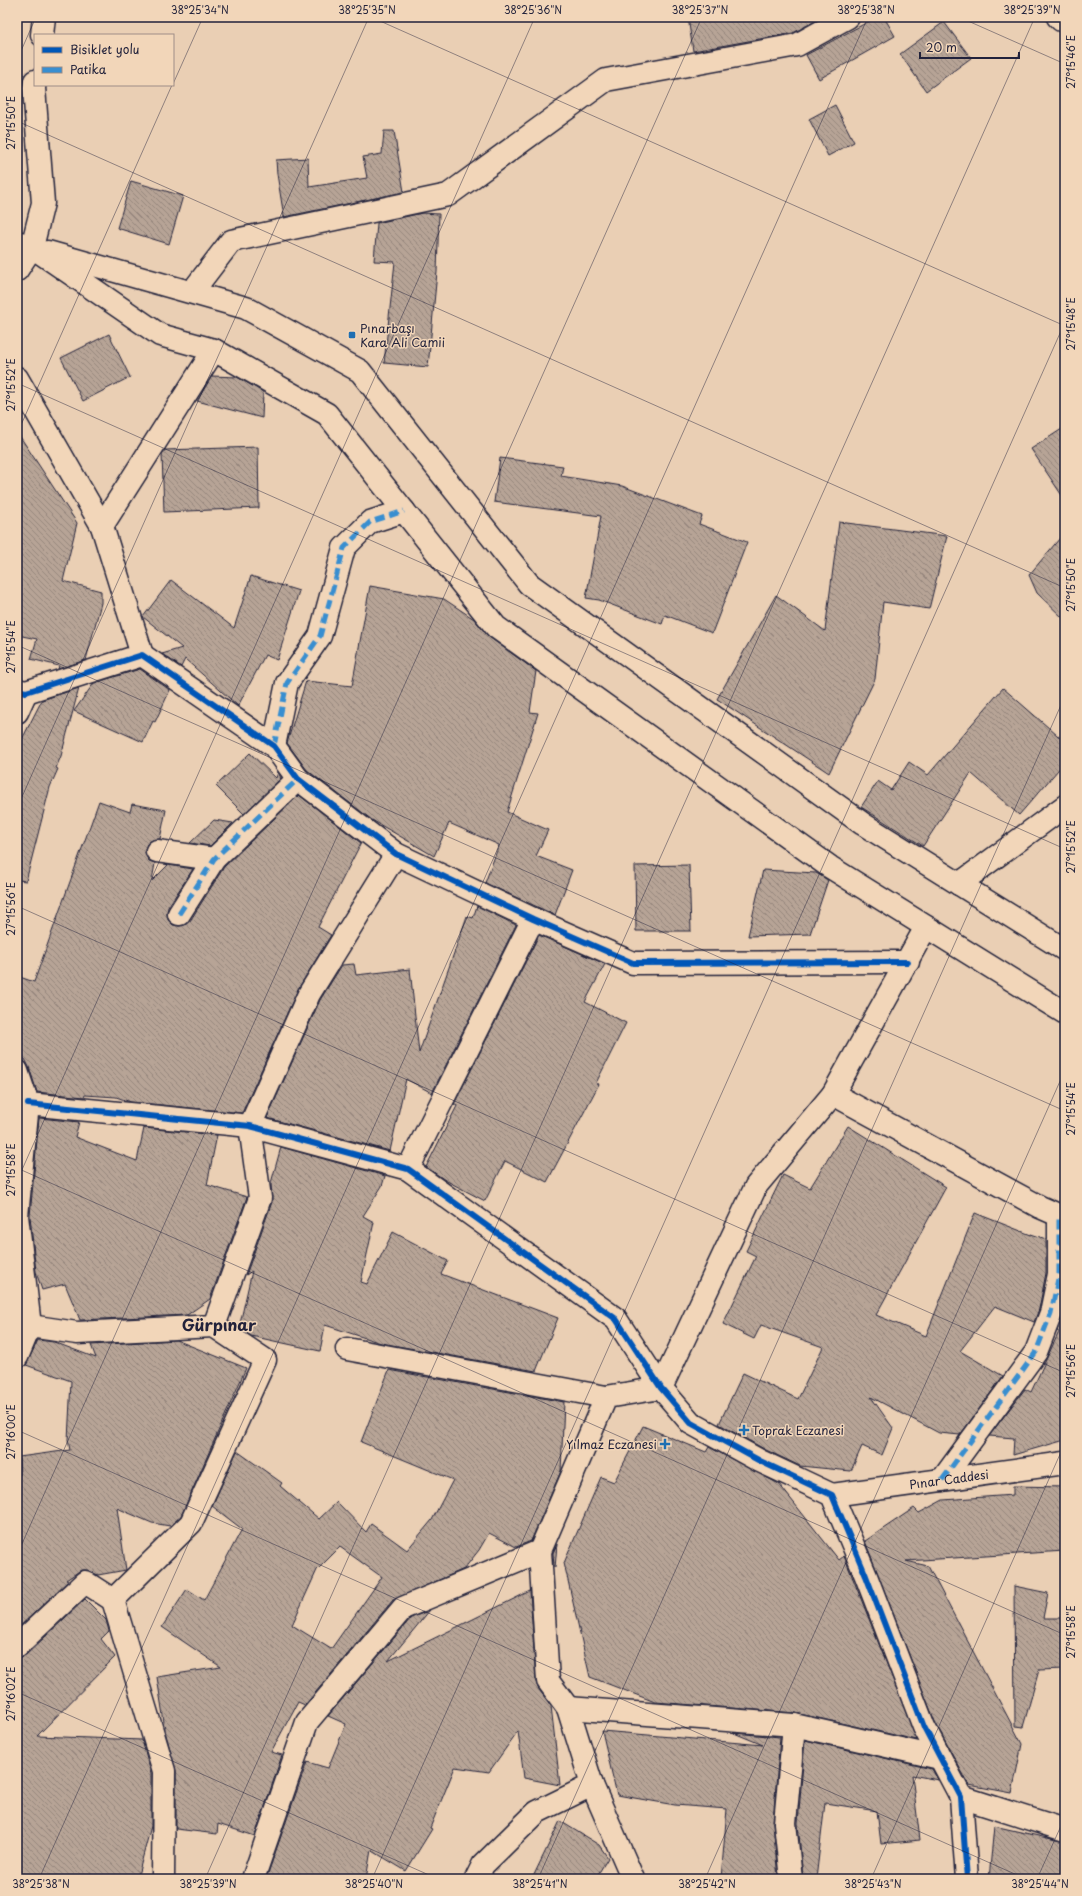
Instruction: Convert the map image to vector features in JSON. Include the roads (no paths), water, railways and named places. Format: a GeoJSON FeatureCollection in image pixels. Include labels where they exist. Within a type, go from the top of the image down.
{"type":"FeatureCollection","features":[{"type":"Feature","properties":{"kind":"street"},"geometry":{"type":"LineString","coordinates":[[42,34],[44,17]]}},
{"type":"Feature","properties":{"kind":"street"},"geometry":{"type":"LineString","coordinates":[[192,292],[231,240],[448,195],[606,80],[797,45],[848,17]]}},
{"type":"Feature","properties":{"kind":"street"},"geometry":{"type":"LineString","coordinates":[[17,270],[24,244],[43,203],[34,86]]}},
{"type":"Feature","properties":{"kind":"street"},"geometry":{"type":"LineString","coordinates":[[24,244],[246,308],[360,371],[528,584],[863,824],[1065,950]]}},
{"type":"Feature","properties":{"kind":"street"},"geometry":{"type":"LineString","coordinates":[[24,244],[160,335],[214,350],[327,414],[496,627],[830,867],[1065,1014]]}},
{"type":"Feature","properties":{"kind":"street"},"geometry":{"type":"LineString","coordinates":[[102,526],[214,350]]}},
{"type":"Feature","properties":{"kind":"street"},"geometry":{"type":"LineString","coordinates":[[17,378],[102,526],[142,655],[274,746],[298,779],[396,854],[533,919],[633,963],[908,962]]}},
{"type":"Feature","properties":{"kind":"street"},"geometry":{"type":"LineString","coordinates":[[274,746],[287,683],[320,636],[344,548],[370,522],[404,511]]}},
{"type":"Feature","properties":{"kind":"street"},"geometry":{"type":"LineString","coordinates":[[17,712],[21,691],[142,655]]}},
{"type":"Feature","properties":{"kind":"street"},"geometry":{"type":"LineString","coordinates":[[179,914],[214,859],[298,779]]}},
{"type":"Feature","properties":{"kind":"street"},"geometry":{"type":"LineString","coordinates":[[959,884],[1065,806]]}},
{"type":"Feature","properties":{"kind":"street"},"geometry":{"type":"LineString","coordinates":[[156,851],[214,859]]}},
{"type":"Feature","properties":{"kind":"street"},"geometry":{"type":"LineString","coordinates":[[214,1326],[260,1198],[250,1126],[309,994],[396,854]]}},
{"type":"Feature","properties":{"kind":"street"},"geometry":{"type":"LineString","coordinates":[[408,1169],[533,919]]}},
{"type":"Feature","properties":{"kind":"street"},"geometry":{"type":"LineString","coordinates":[[661,1388],[756,1186],[833,1094],[908,962],[926,927]]}},
{"type":"Feature","properties":{"kind":"street"},"geometry":{"type":"LineString","coordinates":[[17,1071],[28,1104],[17,1216],[30,1326],[17,1357]]}},
{"type":"Feature","properties":{"kind":"street"},"geometry":{"type":"LineString","coordinates":[[833,1094],[1040,1207],[1062,1216],[1059,1274],[1051,1313],[1036,1352],[942,1480]]}},
{"type":"Feature","properties":{"kind":"street"},"geometry":{"type":"LineString","coordinates":[[28,1104],[250,1126],[408,1169],[616,1319],[661,1388],[691,1423],[760,1461],[832,1495],[866,1576],[924,1727],[961,1797],[967,1879]]}},
{"type":"Feature","properties":{"kind":"street"},"geometry":{"type":"LineString","coordinates":[[30,1326],[77,1333],[214,1326],[265,1360],[191,1523],[113,1600]]}},
{"type":"Feature","properties":{"kind":"street"},"geometry":{"type":"LineString","coordinates":[[347,1349],[606,1397],[661,1388]]}},
{"type":"Feature","properties":{"kind":"street"},"geometry":{"type":"LineString","coordinates":[[606,1397],[540,1551],[548,1681],[568,1708],[592,1785],[633,1879]]}},
{"type":"Feature","properties":{"kind":"street","name":"Pınar Caddesi"},"geometry":{"type":"LineString","coordinates":[[832,1495],[1065,1463]]}},
{"type":"Feature","properties":{"kind":"street"},"geometry":{"type":"LineString","coordinates":[[253,1879],[307,1722],[403,1608],[540,1551]]}},
{"type":"Feature","properties":{"kind":"street"},"geometry":{"type":"LineString","coordinates":[[17,1646],[85,1582],[113,1600],[164,1771],[163,1879]]}},
{"type":"Feature","properties":{"kind":"street"},"geometry":{"type":"LineString","coordinates":[[568,1708],[794,1725],[940,1758]]}},
{"type":"Feature","properties":{"kind":"street"},"geometry":{"type":"LineString","coordinates":[[791,1879],[785,1823],[794,1725]]}},
{"type":"Feature","properties":{"kind":"street"},"geometry":{"type":"LineString","coordinates":[[476,1879],[483,1865],[537,1812],[592,1785]]}},
{"type":"Feature","properties":{"kind":"street"},"geometry":{"type":"LineString","coordinates":[[961,1797],[1065,1830]]}},
{"type":"Feature","properties":{"kind":"place","name":"Pınarbaşı Kara Ali Camii"},"geometry":{"type":"Point","coordinates":[352,335]}},
{"type":"Feature","properties":{"kind":"place","name":"Toprak Eczanesi"},"geometry":{"type":"Point","coordinates":[744,1430]}},
{"type":"Feature","properties":{"kind":"place","name":"Yılmaz Eczanesi"},"geometry":{"type":"Point","coordinates":[665,1444]}},
{"type":"Feature","properties":{"kind":"district","name":"Gürpınar"},"geometry":{"type":"Point","coordinates":[219,1324]}}]}
